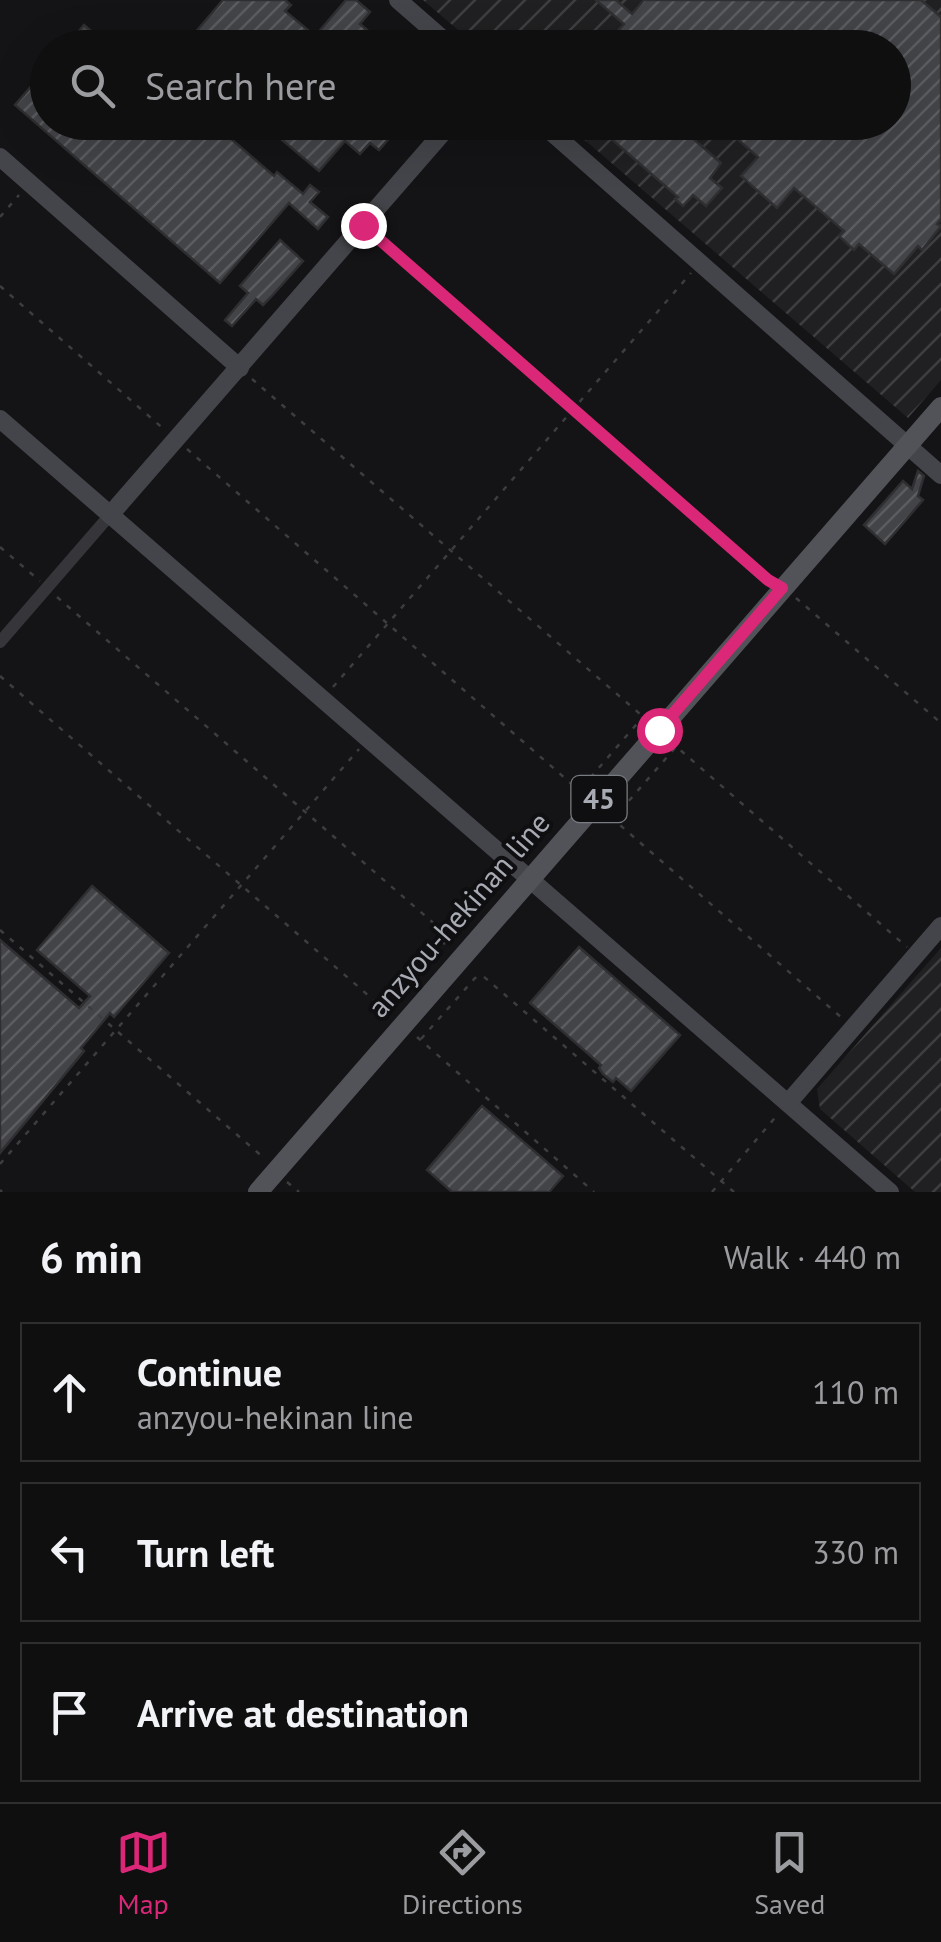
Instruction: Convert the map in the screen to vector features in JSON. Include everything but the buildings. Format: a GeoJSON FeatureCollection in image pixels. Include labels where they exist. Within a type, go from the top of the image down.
{"type":"FeatureCollection","features":[{"type":"Feature","properties":{"kind":"main road","name":"anzyou-hekinan line"},"geometry":{"type":"LineString","coordinates":[[258,1192],[530,879],[651,724],[782,588],[941,406]]}},
{"type":"Feature","properties":{"kind":"street"},"geometry":{"type":"LineString","coordinates":[[398,0],[432,30]]}},
{"type":"Feature","properties":{"kind":"street"},"geometry":{"type":"LineString","coordinates":[[0,642],[436,140]]}},
{"type":"Feature","properties":{"kind":"street"},"geometry":{"type":"LineString","coordinates":[[561,140],[941,476]]}},
{"type":"Feature","properties":{"kind":"street"},"geometry":{"type":"LineString","coordinates":[[0,157],[240,368]]}},
{"type":"Feature","properties":{"kind":"street"},"geometry":{"type":"LineString","coordinates":[[0,419],[890,1192]]}},
{"type":"Feature","properties":{"kind":"street"},"geometry":{"type":"LineString","coordinates":[[788,1103],[941,926]]}},
{"type":"Feature","properties":{"kind":"path"},"geometry":{"type":"LineString","coordinates":[[0,216],[28,184]]}},
{"type":"Feature","properties":{"kind":"path"},"geometry":{"type":"LineString","coordinates":[[363,225],[941,723]]}},
{"type":"Feature","properties":{"kind":"path"},"geometry":{"type":"LineString","coordinates":[[322,700],[701,262]]}},
{"type":"Feature","properties":{"kind":"path"},"geometry":{"type":"LineString","coordinates":[[0,286],[574,786],[584,784],[651,724]]}},
{"type":"Feature","properties":{"kind":"path"},"geometry":{"type":"LineString","coordinates":[[240,368],[916,955]]}},
{"type":"Feature","properties":{"kind":"path"},"geometry":{"type":"LineString","coordinates":[[0,547],[445,934],[444,946],[386,1010]]}},
{"type":"Feature","properties":{"kind":"path"},"geometry":{"type":"LineString","coordinates":[[0,676],[594,1192]]}},
{"type":"Feature","properties":{"kind":"path"},"geometry":{"type":"LineString","coordinates":[[0,1164],[368,739]]}},
{"type":"Feature","properties":{"kind":"path"},"geometry":{"type":"LineString","coordinates":[[676,747],[613,818],[852,1028]]}},
{"type":"Feature","properties":{"kind":"path"},"geometry":{"type":"LineString","coordinates":[[0,930],[276,1171]]}},
{"type":"Feature","properties":{"kind":"path"},"geometry":{"type":"LineString","coordinates":[[420,1040],[475,978],[483,976],[734,1192]]}},
{"type":"Feature","properties":{"kind":"path"},"geometry":{"type":"LineString","coordinates":[[712,1192],[788,1103]]}},
{"type":"Feature","properties":{"kind":"shaded area"},"geometry":{"type":"Polygon","coordinates":[[[423,0],[941,0],[941,380],[908,418],[585,140],[911,140],[911,30],[458,30],[423,0]]]}},
{"type":"Feature","properties":{"kind":"shaded area"},"geometry":{"type":"Polygon","coordinates":[[[941,948],[941,1192],[915,1192],[820,1109],[817,1089],[941,948]]]}},
{"type":"Feature","properties":{"kind":"route"},"geometry":{"type":"LineString","coordinates":[[363,225],[768,580],[782,588],[659,730]]}}]}
